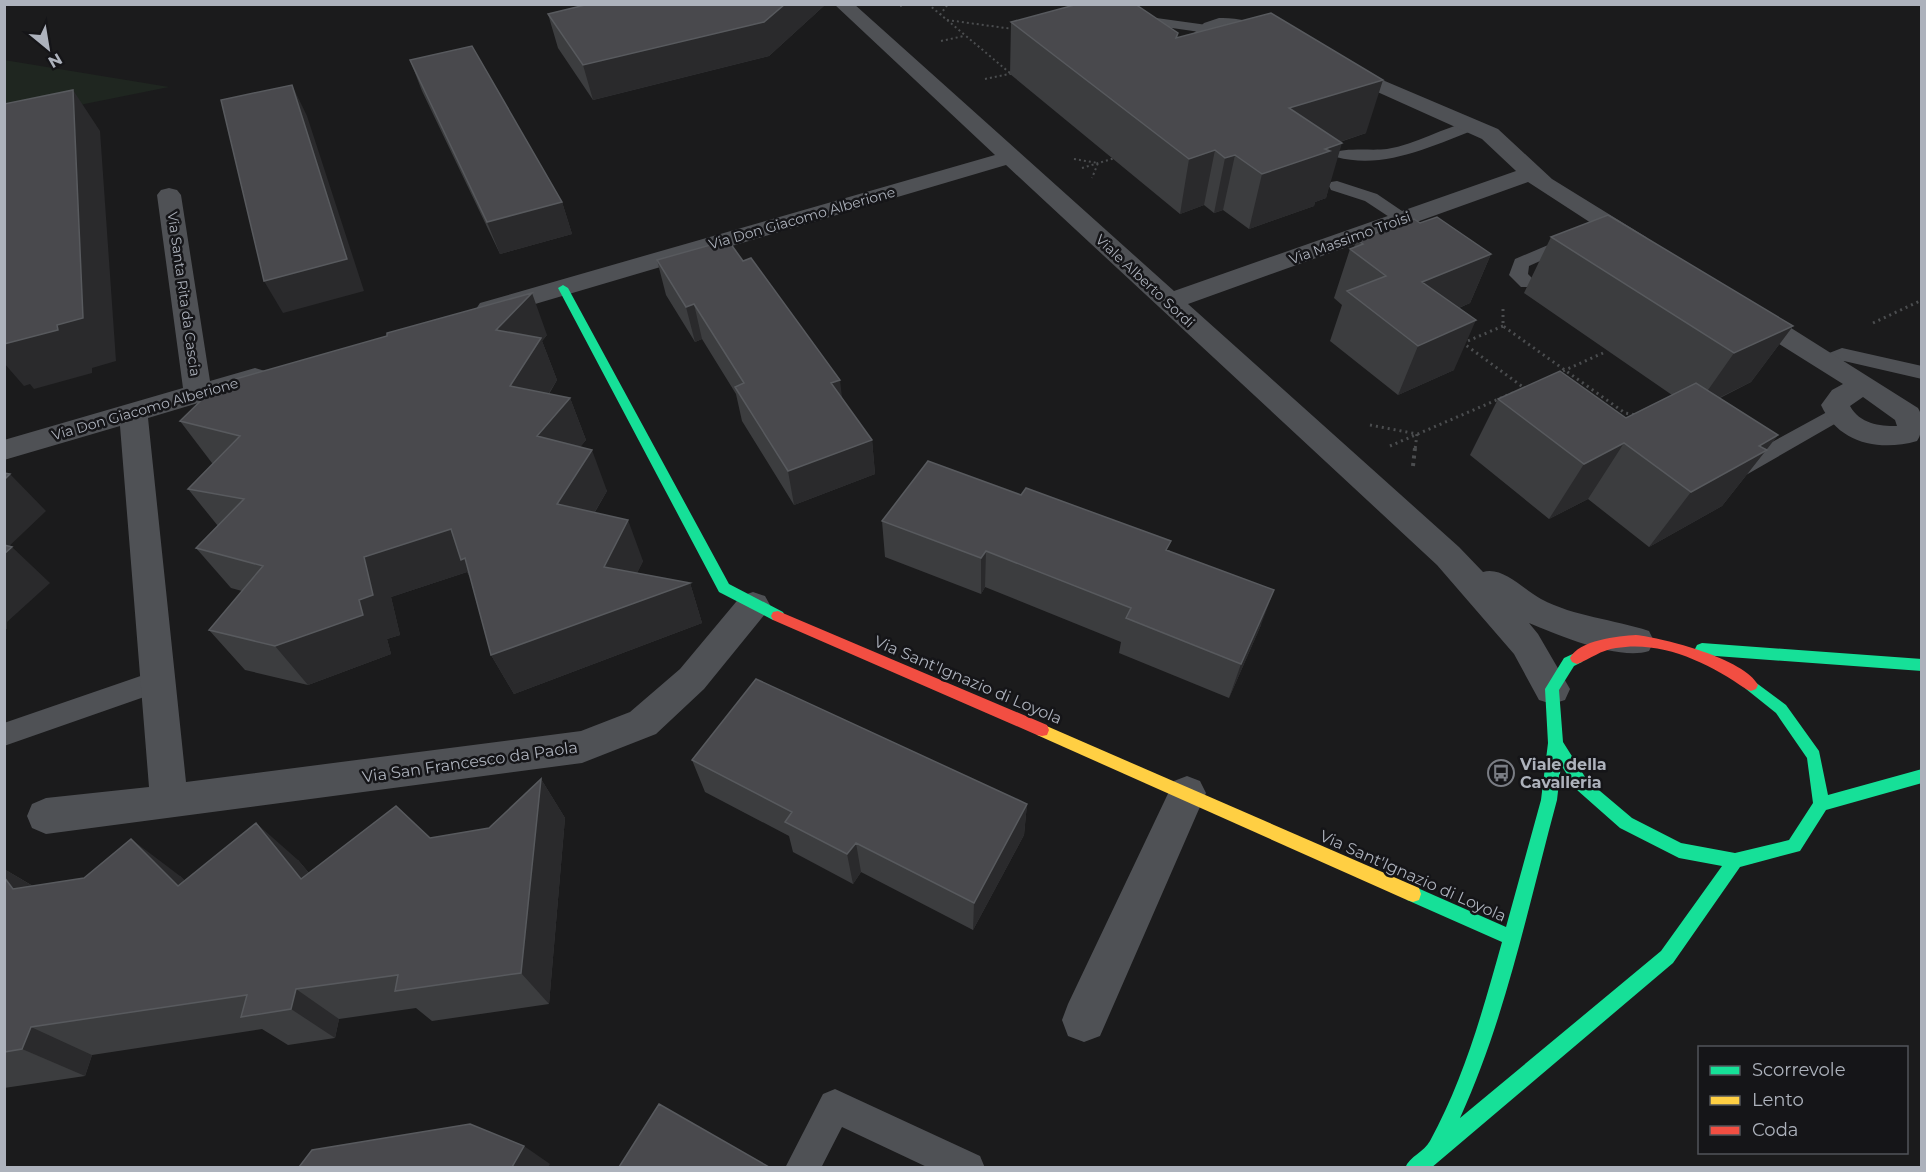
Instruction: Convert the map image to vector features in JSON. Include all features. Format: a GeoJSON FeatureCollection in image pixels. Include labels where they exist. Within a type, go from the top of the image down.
{"type":"FeatureCollection","features":[{"type":"Feature","properties":{"kind":"street","name":"Viale Alberto Sordi"},"geometry":{"type":"LineString","coordinates":[[843,4],[1448,556],[1503,615],[1526,644],[1552,688]]}},
{"type":"Feature","properties":{"kind":"street"},"geometry":{"type":"LineString","coordinates":[[1262,34],[1256,40],[1244,45],[1220,45],[1206,38],[1204,33],[1207,29],[1223,24],[1236,24],[1262,34],[1293,48]]}},
{"type":"Feature","properties":{"kind":"street"},"geometry":{"type":"LineString","coordinates":[[1324,62],[1490,134],[1531,173],[1659,256]]}},
{"type":"Feature","properties":{"kind":"street","name":"Via Don Giacomo Alberione"},"geometry":{"type":"LineString","coordinates":[[460,317],[1011,157]]}},
{"type":"Feature","properties":{"kind":"street","name":"Via Massimo Troisi"},"geometry":{"type":"LineString","coordinates":[[1168,302],[1531,173]]}},
{"type":"Feature","properties":{"kind":"street","name":"Via Santa Rita da Cascia"},"geometry":{"type":"LineString","coordinates":[[169,195],[198,394]]}},
{"type":"Feature","properties":{"kind":"street","name":"Via Sant'Ignazio di Loyola"},"geometry":{"type":"LineString","coordinates":[[563,288],[724,588],[753,605],[1187,793],[1511,938]]}},
{"type":"Feature","properties":{"kind":"street"},"geometry":{"type":"LineString","coordinates":[[1728,300],[1863,385],[1908,415],[1912,426],[1907,434],[1895,438],[1880,437],[1846,421],[1838,413],[1835,405],[1842,397],[1863,385]]}},
{"type":"Feature","properties":{"kind":"street","name":"Via Don Giacomo Alberione"},"geometry":{"type":"LineString","coordinates":[[4,450],[278,370]]}},
{"type":"Feature","properties":{"kind":"street"},"geometry":{"type":"LineString","coordinates":[[133,413],[169,802]]}},
{"type":"Feature","properties":{"kind":"street","name":"Viale Alberto Sordi"},"geometry":{"type":"LineString","coordinates":[[1448,556],[1530,609],[1576,628],[1637,641]]}},
{"type":"Feature","properties":{"kind":"street","name":"Via San Francesco da Paola"},"geometry":{"type":"LineString","coordinates":[[46,816],[169,802],[582,747],[643,723],[692,679],[753,605]]}},
{"type":"Feature","properties":{"kind":"street"},"geometry":{"type":"LineString","coordinates":[[1435,1152],[1471,1073],[1485,1034],[1549,800],[1556,743],[1552,688],[1569,662],[1599,646],[1637,641],[1676,647],[1922,665]]}},
{"type":"Feature","properties":{"kind":"street"},"geometry":{"type":"LineString","coordinates":[[1556,743],[1582,785],[1626,823],[1679,850],[1735,861],[1794,846],[1821,804],[1814,756],[1781,709],[1732,670],[1676,647]]}},
{"type":"Feature","properties":{"kind":"street"},"geometry":{"type":"LineString","coordinates":[[1821,804],[1922,776]]}},
{"type":"Feature","properties":{"kind":"street"},"geometry":{"type":"LineString","coordinates":[[1084,1020],[1187,793]]}},
{"type":"Feature","properties":{"kind":"street"},"geometry":{"type":"LineString","coordinates":[[1415,1167],[1667,957],[1735,861]]}},
{"type":"Feature","properties":{"kind":"lane"},"geometry":{"type":"LineString","coordinates":[[1142,20],[1207,29]]}},
{"type":"Feature","properties":{"kind":"lane"},"geometry":{"type":"LineString","coordinates":[[1195,52],[1220,45]]}},
{"type":"Feature","properties":{"kind":"lane"},"geometry":{"type":"LineString","coordinates":[[1342,154],[1360,158],[1384,156],[1471,126]]}},
{"type":"Feature","properties":{"kind":"lane"},"geometry":{"type":"LineString","coordinates":[[1337,186],[1357,189],[1435,239]]}},
{"type":"Feature","properties":{"kind":"lane"},"geometry":{"type":"LineString","coordinates":[[1528,283],[1518,275],[1521,263],[1544,251],[1610,225]]}},
{"type":"Feature","properties":{"kind":"lane"},"geometry":{"type":"LineString","coordinates":[[1826,362],[1842,354],[1881,361],[1922,373]]}},
{"type":"Feature","properties":{"kind":"lane"},"geometry":{"type":"LineString","coordinates":[[1738,470],[1838,413]]}},
{"type":"Feature","properties":{"kind":"lane"},"geometry":{"type":"LineString","coordinates":[[4,735],[158,681]]}},
{"type":"Feature","properties":{"kind":"lane"},"geometry":{"type":"LineString","coordinates":[[802,1167],[835,1106],[968,1167]]}},
{"type":"Feature","properties":{"kind":"path"},"geometry":{"type":"LineString","coordinates":[[928,4],[1011,74]]}},
{"type":"Feature","properties":{"kind":"path"},"geometry":{"type":"LineString","coordinates":[[940,15],[948,4]]}},
{"type":"Feature","properties":{"kind":"path"},"geometry":{"type":"LineString","coordinates":[[947,20],[1014,29]]}},
{"type":"Feature","properties":{"kind":"path"},"geometry":{"type":"LineString","coordinates":[[941,41],[965,36]]}},
{"type":"Feature","properties":{"kind":"path"},"geometry":{"type":"LineString","coordinates":[[1011,74],[1016,65]]}},
{"type":"Feature","properties":{"kind":"path"},"geometry":{"type":"LineString","coordinates":[[985,79],[1022,71]]}},
{"type":"Feature","properties":{"kind":"path"},"geometry":{"type":"LineString","coordinates":[[1076,169],[1119,157]]}},
{"type":"Feature","properties":{"kind":"path"},"geometry":{"type":"LineString","coordinates":[[1872,324],[1922,300]]}},
{"type":"Feature","properties":{"kind":"path"},"geometry":{"type":"LineString","coordinates":[[1503,306],[1503,326]]}},
{"type":"Feature","properties":{"kind":"path"},"geometry":{"type":"LineString","coordinates":[[1503,326],[1625,413],[1637,416]]}},
{"type":"Feature","properties":{"kind":"path"},"geometry":{"type":"LineString","coordinates":[[1503,326],[1463,343],[1533,394]]}},
{"type":"Feature","properties":{"kind":"path"},"geometry":{"type":"LineString","coordinates":[[1554,375],[1603,353]]}},
{"type":"Feature","properties":{"kind":"path"},"geometry":{"type":"LineString","coordinates":[[1381,450],[1534,383]]}},
{"type":"Feature","properties":{"kind":"path"},"geometry":{"type":"LineString","coordinates":[[1616,418],[1625,413]]}},
{"type":"Feature","properties":{"kind":"path"},"geometry":{"type":"LineString","coordinates":[[1366,424],[1417,434]]}},
{"type":"Feature","properties":{"kind":"path"},"geometry":{"type":"LineString","coordinates":[[1412,477],[1417,434]]}},
{"type":"Feature","properties":{"kind":"shaded area"},"geometry":{"type":"Polygon","coordinates":[[[4,60],[169,87],[5,120],[4,60]]]}},
{"type":"Feature","properties":{"kind":"building"},"geometry":{"type":"Polygon","coordinates":[[[589,4],[785,4],[764,22],[583,65],[548,14],[589,4]]]}},
{"type":"Feature","properties":{"kind":"building"},"geometry":{"type":"Polygon","coordinates":[[[1078,4],[1135,4],[1178,33],[1176,38],[1271,13],[1383,80],[1289,108],[1342,143],[1325,149],[1330,151],[1262,174],[1235,155],[1225,158],[1215,150],[1189,159],[1011,22],[1078,4]]]}},
{"type":"Feature","properties":{"kind":"building"},"geometry":{"type":"Polygon","coordinates":[[[472,46],[562,202],[487,222],[410,60],[472,46]]]}},
{"type":"Feature","properties":{"kind":"building"},"geometry":{"type":"Polygon","coordinates":[[[292,85],[347,259],[264,281],[221,100],[292,85]]]}},
{"type":"Feature","properties":{"kind":"building"},"geometry":{"type":"Polygon","coordinates":[[[73,90],[83,318],[57,325],[58,330],[4,344],[4,104],[73,90]]]}},
{"type":"Feature","properties":{"kind":"building"},"geometry":{"type":"Polygon","coordinates":[[[1608,215],[1793,326],[1734,353],[1551,237],[1608,215]]]}},
{"type":"Feature","properties":{"kind":"building"},"geometry":{"type":"Polygon","coordinates":[[[1437,217],[1491,254],[1422,282],[1476,320],[1418,346],[1347,291],[1386,276],[1350,249],[1363,244],[1357,240],[1414,219],[1420,223],[1437,217]]]}},
{"type":"Feature","properties":{"kind":"building"},"geometry":{"type":"Polygon","coordinates":[[[728,240],[743,261],[751,258],[840,380],[831,383],[872,440],[788,471],[735,387],[744,383],[694,304],[686,307],[657,260],[728,240]]]}},
{"type":"Feature","properties":{"kind":"building"},"geometry":{"type":"Polygon","coordinates":[[[532,293],[496,330],[541,338],[510,386],[570,398],[537,436],[592,450],[557,504],[628,520],[604,567],[690,583],[491,655],[465,558],[461,560],[451,529],[364,557],[373,595],[359,600],[363,615],[275,646],[209,630],[263,566],[196,548],[244,499],[188,489],[240,436],[180,421],[218,384],[387,336],[387,333],[532,293]]]}},
{"type":"Feature","properties":{"kind":"building"},"geometry":{"type":"Polygon","coordinates":[[[1560,371],[1626,418],[1696,383],[1778,435],[1759,446],[1767,450],[1691,492],[1624,443],[1584,464],[1498,399],[1560,371]]]}},
{"type":"Feature","properties":{"kind":"building"},"geometry":{"type":"Polygon","coordinates":[[[928,461],[1021,495],[1026,488],[1171,541],[1166,550],[1274,590],[1241,664],[1126,618],[1131,608],[986,551],[981,558],[882,521],[928,461]]]}},
{"type":"Feature","properties":{"kind":"building"},"geometry":{"type":"Polygon","coordinates":[[[4,545],[12,547],[4,554],[4,545]]]}},
{"type":"Feature","properties":{"kind":"building"},"geometry":{"type":"Polygon","coordinates":[[[756,679],[1027,804],[974,903],[856,843],[847,854],[785,822],[792,812],[692,760],[756,679]]]}},
{"type":"Feature","properties":{"kind":"building"},"geometry":{"type":"Polygon","coordinates":[[[541,779],[521,973],[395,991],[398,975],[296,989],[291,1009],[241,1017],[247,995],[31,1027],[22,1049],[4,1052],[4,877],[13,889],[84,878],[131,839],[178,886],[256,823],[301,879],[396,806],[430,838],[489,828],[541,779]]]}},
{"type":"Feature","properties":{"kind":"building"},"geometry":{"type":"Polygon","coordinates":[[[659,1104],[769,1167],[619,1167],[659,1104]]]}},
{"type":"Feature","properties":{"kind":"building"},"geometry":{"type":"Polygon","coordinates":[[[470,1124],[524,1146],[512,1167],[299,1167],[312,1150],[470,1124]]]}},
{"type":"Feature","properties":{"kind":"traffic: fast"},"geometry":{"type":"LineString","coordinates":[[563,288],[724,588],[778,616]]}},
{"type":"Feature","properties":{"kind":"traffic: fast"},"geometry":{"type":"LineString","coordinates":[[1702,649],[1922,665]]}},
{"type":"Feature","properties":{"kind":"traffic: fast"},"geometry":{"type":"LineString","coordinates":[[1435,1152],[1471,1073],[1488,1024],[1549,800],[1556,743],[1552,689],[1569,662],[1577,658]]}},
{"type":"Feature","properties":{"kind":"traffic: fast"},"geometry":{"type":"LineString","coordinates":[[1556,743],[1582,785],[1626,823],[1679,850],[1735,861],[1794,846],[1821,804],[1814,756],[1781,709],[1751,685]]}},
{"type":"Feature","properties":{"kind":"traffic: fast"},"geometry":{"type":"LineString","coordinates":[[1821,804],[1922,776]]}},
{"type":"Feature","properties":{"kind":"traffic: fast"},"geometry":{"type":"LineString","coordinates":[[1415,1168],[1667,957],[1735,861]]}},
{"type":"Feature","properties":{"kind":"traffic: fast"},"geometry":{"type":"LineString","coordinates":[[1413,894],[1511,938]]}},
{"type":"Feature","properties":{"kind":"traffic: slow"},"geometry":{"type":"LineString","coordinates":[[1042,730],[1413,894]]}},
{"type":"Feature","properties":{"kind":"traffic: jam"},"geometry":{"type":"LineString","coordinates":[[778,616],[1042,730]]}},
{"type":"Feature","properties":{"kind":"traffic: jam"},"geometry":{"type":"LineString","coordinates":[[1577,658],[1597,647],[1616,642],[1657,643],[1698,655],[1736,674],[1751,685]]}},
{"type":"Feature","properties":{"kind":"place","name":"Viale della Cavalleria"},"geometry":{"type":"Point","coordinates":[1501,773]}}]}
